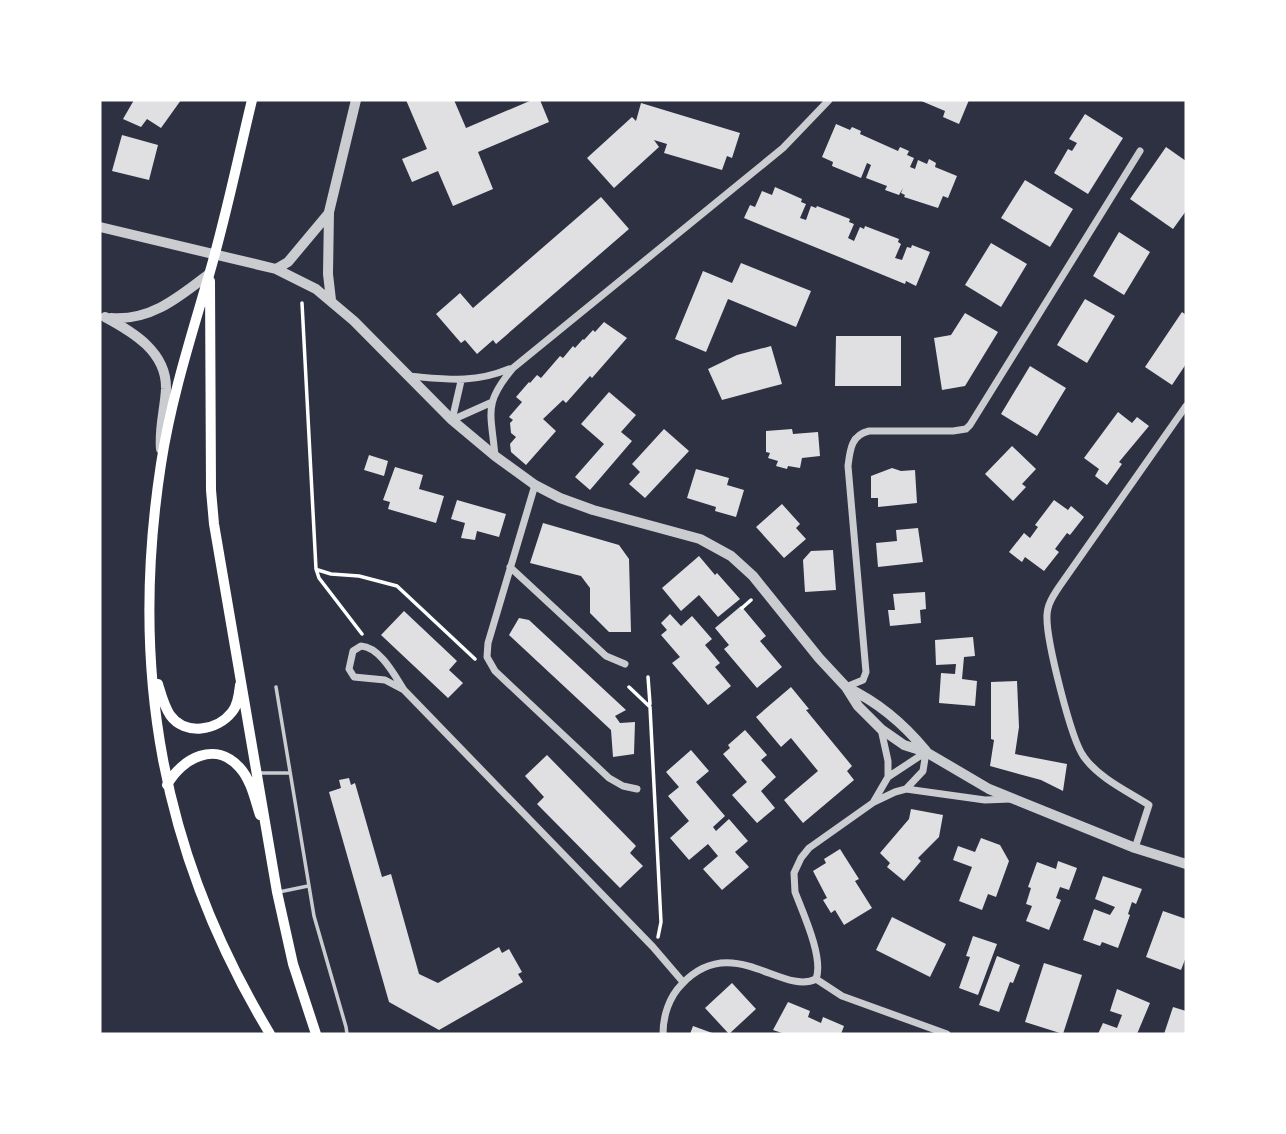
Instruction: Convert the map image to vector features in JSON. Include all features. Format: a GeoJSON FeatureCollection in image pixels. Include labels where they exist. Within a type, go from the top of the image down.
{"type":"FeatureCollection","features":[{"type":"Feature","properties":{"kind":"main road"},"geometry":{"type":"LineString","coordinates":[[252,100],[209,274],[179,375],[162,462],[150,559],[148,608],[158,735],[182,845],[241,985],[270,1034]]}},
{"type":"Feature","properties":{"kind":"main road"},"geometry":{"type":"LineString","coordinates":[[209,274],[211,490],[219,559],[277,892],[293,964],[316,1034]]}},
{"type":"Feature","properties":{"kind":"main road"},"geometry":{"type":"LineString","coordinates":[[148,608],[159,686],[169,714],[177,722],[189,729],[202,729],[223,721],[233,711],[241,678]]}},
{"type":"Feature","properties":{"kind":"main road"},"geometry":{"type":"LineString","coordinates":[[167,785],[174,771],[185,762],[205,755],[224,757],[246,776],[268,834]]}},
{"type":"Feature","properties":{"kind":"street"},"geometry":{"type":"LineString","coordinates":[[331,300],[328,274],[329,212],[356,100]]}},
{"type":"Feature","properties":{"kind":"street"},"geometry":{"type":"LineString","coordinates":[[495,456],[490,403],[496,389],[513,368],[783,148],[829,100]]}},
{"type":"Feature","properties":{"kind":"street"},"geometry":{"type":"LineString","coordinates":[[846,687],[863,680],[866,672],[848,466],[854,439],[869,431],[961,431],[970,425],[1140,151]]}},
{"type":"Feature","properties":{"kind":"street"},"geometry":{"type":"LineString","coordinates":[[276,270],[288,262],[329,212]]}},
{"type":"Feature","properties":{"kind":"street"},"geometry":{"type":"LineString","coordinates":[[100,227],[276,270],[303,281],[331,300],[452,420],[535,485],[593,510],[685,534],[726,552],[753,576],[846,687],[858,706],[881,729],[904,745],[926,752],[979,785],[1135,848],[1186,864]]}},
{"type":"Feature","properties":{"kind":"street"},"geometry":{"type":"LineString","coordinates":[[102,317],[129,318],[153,311],[174,301],[209,274]]}},
{"type":"Feature","properties":{"kind":"street"},"geometry":{"type":"LineString","coordinates":[[102,317],[142,339],[163,368],[166,385],[159,432],[162,462]]}},
{"type":"Feature","properties":{"kind":"street"},"geometry":{"type":"LineString","coordinates":[[408,376],[461,381],[491,376],[513,368]]}},
{"type":"Feature","properties":{"kind":"street"},"geometry":{"type":"LineString","coordinates":[[452,420],[461,381]]}},
{"type":"Feature","properties":{"kind":"street"},"geometry":{"type":"LineString","coordinates":[[452,420],[490,403]]}},
{"type":"Feature","properties":{"kind":"street"},"geometry":{"type":"LineString","coordinates":[[1135,848],[1149,805],[1096,769],[1081,752],[1053,653],[1047,616],[1051,598],[1186,406]]}},
{"type":"Feature","properties":{"kind":"street"},"geometry":{"type":"LineString","coordinates":[[535,485],[487,648],[490,664],[609,778],[623,786],[637,789]]}},
{"type":"Feature","properties":{"kind":"street"},"geometry":{"type":"LineString","coordinates":[[510,567],[606,656],[625,664]]}},
{"type":"Feature","properties":{"kind":"street"},"geometry":{"type":"LineString","coordinates":[[404,690],[385,680],[354,677],[349,670],[354,651],[361,646],[371,649],[392,671],[404,690],[653,947],[683,982]]}},
{"type":"Feature","properties":{"kind":"street"},"geometry":{"type":"LineString","coordinates":[[816,979],[817,955],[795,892],[794,873],[797,865],[809,848],[874,802],[906,789],[923,771],[926,752],[913,735],[880,705],[846,687]]}},
{"type":"Feature","properties":{"kind":"street"},"geometry":{"type":"LineString","coordinates":[[881,729],[888,761],[888,777]]}},
{"type":"Feature","properties":{"kind":"street"},"geometry":{"type":"LineString","coordinates":[[874,802],[888,777],[926,752]]}},
{"type":"Feature","properties":{"kind":"street"},"geometry":{"type":"LineString","coordinates":[[906,789],[985,800],[1013,799]]}},
{"type":"Feature","properties":{"kind":"street"},"geometry":{"type":"LineString","coordinates":[[663,1034],[666,1011],[683,982],[703,969],[732,963],[753,966],[801,982],[816,979],[842,996],[947,1034]]}},
{"type":"Feature","properties":{"kind":"lane"},"geometry":{"type":"LineString","coordinates":[[276,687],[308,886],[322,948],[347,1034]]}},
{"type":"Feature","properties":{"kind":"lane"},"geometry":{"type":"LineString","coordinates":[[258,774],[290,773]]}},
{"type":"Feature","properties":{"kind":"lane"},"geometry":{"type":"LineString","coordinates":[[277,892],[308,886]]}},
{"type":"Feature","properties":{"kind":"path"},"geometry":{"type":"LineString","coordinates":[[302,303],[316,569],[319,578],[362,634]]}},
{"type":"Feature","properties":{"kind":"path"},"geometry":{"type":"LineString","coordinates":[[316,569],[397,586],[468,653]]}},
{"type":"Feature","properties":{"kind":"path"},"geometry":{"type":"LineString","coordinates":[[742,608],[751,600]]}},
{"type":"Feature","properties":{"kind":"path"},"geometry":{"type":"LineString","coordinates":[[648,677],[661,922],[657,939]]}},
{"type":"Feature","properties":{"kind":"path"},"geometry":{"type":"LineString","coordinates":[[629,687],[650,706]]}},
{"type":"Feature","properties":{"kind":"building"},"geometry":{"type":"Polygon","coordinates":[[[134,100],[181,100],[161,128],[147,119],[141,127],[123,119],[134,100]]]}},
{"type":"Feature","properties":{"kind":"building"},"geometry":{"type":"Polygon","coordinates":[[[406,100],[454,100],[466,128],[532,100],[540,100],[549,122],[478,152],[493,189],[453,206],[438,171],[412,182],[402,159],[427,149],[406,100]]]}},
{"type":"Feature","properties":{"kind":"building"},"geometry":{"type":"Polygon","coordinates":[[[919,100],[969,100],[959,124],[943,117],[945,111],[919,100]]]}},
{"type":"Feature","properties":{"kind":"building"},"geometry":{"type":"Polygon","coordinates":[[[641,103],[740,133],[732,158],[727,156],[722,170],[664,153],[667,144],[654,140],[659,147],[614,188],[587,158],[632,117],[636,121],[641,103]]]}},
{"type":"Feature","properties":{"kind":"building"},"geometry":{"type":"Polygon","coordinates":[[[1085,114],[1123,138],[1088,194],[1054,173],[1068,149],[1072,151],[1077,143],[1069,139],[1085,114]]]}},
{"type":"Feature","properties":{"kind":"building"},"geometry":{"type":"Polygon","coordinates":[[[836,124],[850,130],[852,127],[861,131],[860,134],[898,151],[900,147],[909,151],[907,155],[914,158],[910,167],[915,169],[918,160],[927,164],[929,159],[936,163],[935,167],[957,176],[948,198],[943,196],[938,208],[904,197],[901,193],[903,188],[899,195],[885,190],[887,186],[866,178],[871,165],[867,163],[861,178],[832,166],[833,162],[822,157],[836,124]]]}},
{"type":"Feature","properties":{"kind":"building"},"geometry":{"type":"Polygon","coordinates":[[[122,135],[158,145],[149,180],[112,171],[122,135]]]}},
{"type":"Feature","properties":{"kind":"building"},"geometry":{"type":"Polygon","coordinates":[[[1166,147],[1186,161],[1186,211],[1173,229],[1130,199],[1166,147]]]}},
{"type":"Feature","properties":{"kind":"building"},"geometry":{"type":"Polygon","coordinates":[[[1025,180],[1073,209],[1050,247],[1001,218],[1025,180]]]}},
{"type":"Feature","properties":{"kind":"building"},"geometry":{"type":"Polygon","coordinates":[[[775,187],[802,199],[801,202],[806,204],[800,218],[806,220],[811,206],[817,206],[850,219],[849,222],[854,224],[848,238],[854,241],[860,227],[864,229],[865,226],[899,239],[901,244],[895,258],[902,260],[907,247],[911,248],[912,245],[930,252],[916,286],[906,281],[905,284],[744,218],[750,205],[755,207],[762,191],[772,195],[775,187]]]}},
{"type":"Feature","properties":{"kind":"building"},"geometry":{"type":"Polygon","coordinates":[[[601,197],[629,229],[496,344],[493,340],[477,354],[465,340],[461,343],[436,314],[460,293],[473,308],[601,197]]]}},
{"type":"Feature","properties":{"kind":"building"},"geometry":{"type":"Polygon","coordinates":[[[1119,232],[1150,252],[1124,295],[1093,276],[1119,232]]]}},
{"type":"Feature","properties":{"kind":"building"},"geometry":{"type":"Polygon","coordinates":[[[991,243],[1027,264],[1001,307],[965,285],[991,243]]]}},
{"type":"Feature","properties":{"kind":"building"},"geometry":{"type":"Polygon","coordinates":[[[741,263],[811,291],[796,327],[728,299],[706,352],[675,339],[703,271],[732,283],[741,263]]]}},
{"type":"Feature","properties":{"kind":"building"},"geometry":{"type":"Polygon","coordinates":[[[1085,299],[1115,316],[1087,363],[1057,345],[1085,299]]]}},
{"type":"Feature","properties":{"kind":"building"},"geometry":{"type":"Polygon","coordinates":[[[1182,312],[1186,315],[1186,364],[1172,385],[1145,367],[1182,312]]]}},
{"type":"Feature","properties":{"kind":"building"},"geometry":{"type":"Polygon","coordinates":[[[965,313],[998,332],[965,386],[942,390],[934,338],[951,335],[965,313]]]}},
{"type":"Feature","properties":{"kind":"building"},"geometry":{"type":"Polygon","coordinates":[[[604,322],[627,338],[592,378],[590,376],[566,403],[563,400],[543,419],[556,431],[526,465],[511,452],[510,444],[516,437],[511,433],[510,423],[513,420],[509,417],[522,402],[516,397],[537,375],[541,378],[560,356],[563,358],[573,346],[575,348],[604,322]]]}},
{"type":"Feature","properties":{"kind":"building"},"geometry":{"type":"Polygon","coordinates":[[[836,336],[901,336],[901,386],[835,386],[836,336]]]}},
{"type":"Feature","properties":{"kind":"building"},"geometry":{"type":"Polygon","coordinates":[[[771,346],[782,384],[722,400],[708,369],[737,355],[771,346]]]}},
{"type":"Feature","properties":{"kind":"building"},"geometry":{"type":"Polygon","coordinates":[[[1030,366],[1066,388],[1037,436],[1001,414],[1030,366]]]}},
{"type":"Feature","properties":{"kind":"building"},"geometry":{"type":"Polygon","coordinates":[[[609,392],[636,415],[621,432],[632,441],[590,490],[575,477],[604,444],[581,424],[609,392]]]}},
{"type":"Feature","properties":{"kind":"building"},"geometry":{"type":"Polygon","coordinates":[[[1118,412],[1132,423],[1137,417],[1149,426],[1119,462],[1122,464],[1107,485],[1095,476],[1099,469],[1084,458],[1118,412]]]}},
{"type":"Feature","properties":{"kind":"building"},"geometry":{"type":"Polygon","coordinates":[[[664,429],[689,451],[645,498],[629,484],[640,472],[632,464],[664,429]]]}},
{"type":"Feature","properties":{"kind":"building"},"geometry":{"type":"Polygon","coordinates":[[[792,429],[793,434],[818,432],[820,456],[802,458],[800,468],[776,466],[778,461],[768,458],[770,453],[766,452],[766,431],[792,429]]]}},
{"type":"Feature","properties":{"kind":"building"},"geometry":{"type":"Polygon","coordinates":[[[1012,446],[1036,469],[1022,484],[1026,487],[1013,501],[985,474],[1012,446]]]}},
{"type":"Feature","properties":{"kind":"building"},"geometry":{"type":"Polygon","coordinates":[[[369,455],[388,461],[384,476],[364,470],[369,455]]]}},
{"type":"Feature","properties":{"kind":"building"},"geometry":{"type":"Polygon","coordinates":[[[395,467],[423,475],[419,489],[444,496],[436,523],[388,509],[390,502],[383,500],[395,467]]]}},
{"type":"Feature","properties":{"kind":"building"},"geometry":{"type":"Polygon","coordinates":[[[892,468],[901,471],[915,470],[917,503],[878,507],[878,498],[871,498],[871,476],[892,468]]]}},
{"type":"Feature","properties":{"kind":"building"},"geometry":{"type":"Polygon","coordinates":[[[696,469],[729,478],[727,485],[744,490],[736,517],[687,498],[696,469]]]}},
{"type":"Feature","properties":{"kind":"building"},"geometry":{"type":"Polygon","coordinates":[[[457,500],[506,514],[499,537],[477,531],[475,540],[461,538],[465,523],[451,519],[457,500]]]}},
{"type":"Feature","properties":{"kind":"building"},"geometry":{"type":"Polygon","coordinates":[[[1054,500],[1068,510],[1071,506],[1084,517],[1055,549],[1059,552],[1044,571],[1025,557],[1022,562],[1009,552],[1024,533],[1030,538],[1038,527],[1035,525],[1054,500]]]}},
{"type":"Feature","properties":{"kind":"building"},"geometry":{"type":"Polygon","coordinates":[[[782,504],[800,524],[796,528],[806,539],[784,558],[756,527],[782,504]]]}},
{"type":"Feature","properties":{"kind":"building"},"geometry":{"type":"Polygon","coordinates":[[[543,523],[619,545],[629,559],[631,632],[609,632],[590,613],[590,588],[581,576],[530,563],[543,523]]]}},
{"type":"Feature","properties":{"kind":"building"},"geometry":{"type":"Polygon","coordinates":[[[918,528],[923,562],[878,567],[876,543],[897,541],[896,530],[918,528]]]}},
{"type":"Feature","properties":{"kind":"building"},"geometry":{"type":"Polygon","coordinates":[[[833,550],[836,590],[805,592],[803,560],[811,551],[833,550]]]}},
{"type":"Feature","properties":{"kind":"building"},"geometry":{"type":"Polygon","coordinates":[[[699,556],[740,599],[718,617],[699,595],[681,611],[662,588],[699,556]]]}},
{"type":"Feature","properties":{"kind":"building"},"geometry":{"type":"Polygon","coordinates":[[[925,592],[926,609],[920,610],[921,623],[890,626],[888,610],[895,610],[893,594],[925,592]]]}},
{"type":"Feature","properties":{"kind":"building"},"geometry":{"type":"Polygon","coordinates":[[[741,606],[766,636],[760,641],[782,667],[757,688],[724,649],[729,645],[715,628],[741,606]]]}},
{"type":"Feature","properties":{"kind":"building"},"geometry":{"type":"Polygon","coordinates":[[[404,611],[457,661],[449,670],[463,683],[448,698],[381,635],[404,611]]]}},
{"type":"Feature","properties":{"kind":"building"},"geometry":{"type":"Polygon","coordinates":[[[670,614],[681,626],[692,616],[712,639],[705,645],[720,663],[715,667],[731,686],[708,705],[672,663],[680,657],[661,635],[667,630],[661,623],[670,614]]]}},
{"type":"Feature","properties":{"kind":"building"},"geometry":{"type":"Polygon","coordinates":[[[519,618],[529,620],[626,710],[615,716],[620,723],[635,722],[634,754],[613,757],[611,730],[509,635],[519,618]]]}},
{"type":"Feature","properties":{"kind":"building"},"geometry":{"type":"Polygon","coordinates":[[[973,637],[975,656],[964,657],[962,679],[977,681],[975,706],[939,703],[941,673],[955,674],[956,664],[936,665],[935,640],[973,637]]]}},
{"type":"Feature","properties":{"kind":"building"},"geometry":{"type":"Polygon","coordinates":[[[1017,681],[1019,727],[1015,754],[1067,764],[1063,791],[1041,780],[990,766],[994,740],[991,739],[991,682],[1017,681]]]}},
{"type":"Feature","properties":{"kind":"building"},"geometry":{"type":"Polygon","coordinates":[[[791,687],[809,709],[806,710],[852,766],[847,771],[854,780],[803,823],[784,800],[818,771],[791,738],[781,747],[756,717],[791,687]]]}},
{"type":"Feature","properties":{"kind":"building"},"geometry":{"type":"Polygon","coordinates":[[[745,730],[767,755],[761,760],[776,777],[761,791],[775,808],[757,823],[732,795],[747,782],[723,754],[730,748],[728,745],[745,730]]]}},
{"type":"Feature","properties":{"kind":"building"},"geometry":{"type":"Polygon","coordinates":[[[691,750],[709,771],[696,782],[725,816],[713,827],[716,831],[729,819],[748,841],[735,852],[749,867],[722,890],[703,869],[718,856],[708,844],[689,860],[670,838],[689,821],[668,796],[679,787],[666,772],[691,750]]]}},
{"type":"Feature","properties":{"kind":"building"},"geometry":{"type":"Polygon","coordinates":[[[547,755],[636,846],[630,853],[643,866],[620,888],[537,804],[544,797],[525,776],[547,755]]]}},
{"type":"Feature","properties":{"kind":"building"},"geometry":{"type":"Polygon","coordinates":[[[349,778],[351,785],[355,783],[382,877],[391,874],[419,974],[438,983],[499,947],[502,953],[509,949],[522,972],[518,974],[523,982],[439,1030],[389,1002],[329,792],[341,788],[339,780],[349,778]]]}},
{"type":"Feature","properties":{"kind":"building"},"geometry":{"type":"Polygon","coordinates":[[[911,809],[943,815],[939,837],[918,858],[921,861],[904,881],[887,867],[890,863],[880,853],[909,819],[911,809]]]}},
{"type":"Feature","properties":{"kind":"building"},"geometry":{"type":"Polygon","coordinates":[[[981,838],[1000,845],[1009,861],[996,897],[988,894],[982,910],[959,901],[972,867],[953,860],[958,846],[975,852],[981,838]]]}},
{"type":"Feature","properties":{"kind":"building"},"geometry":{"type":"Polygon","coordinates":[[[840,849],[859,879],[855,881],[872,908],[844,925],[835,910],[831,913],[823,900],[827,898],[813,871],[826,863],[824,859],[840,849]]]}},
{"type":"Feature","properties":{"kind":"building"},"geometry":{"type":"Polygon","coordinates":[[[1058,861],[1077,868],[1069,890],[1060,887],[1056,898],[1061,900],[1049,930],[1026,921],[1032,906],[1026,904],[1031,888],[1028,887],[1037,862],[1056,869],[1058,861]]]}},
{"type":"Feature","properties":{"kind":"building"},"geometry":{"type":"Polygon","coordinates":[[[1103,876],[1142,889],[1136,904],[1132,902],[1118,948],[1102,942],[1100,946],[1083,940],[1094,909],[1110,915],[1115,907],[1095,899],[1103,876]]]}},
{"type":"Feature","properties":{"kind":"building"},"geometry":{"type":"Polygon","coordinates":[[[1163,911],[1186,919],[1186,957],[1181,970],[1146,957],[1163,911]]]}},
{"type":"Feature","properties":{"kind":"building"},"geometry":{"type":"Polygon","coordinates":[[[892,917],[946,944],[930,977],[876,950],[892,917]]]}},
{"type":"Feature","properties":{"kind":"building"},"geometry":{"type":"Polygon","coordinates":[[[973,936],[997,944],[978,995],[959,988],[970,957],[966,956],[973,936]]]}},
{"type":"Feature","properties":{"kind":"building"},"geometry":{"type":"Polygon","coordinates":[[[997,956],[1020,965],[1013,983],[1010,982],[999,1012],[979,1005],[997,956]]]}},
{"type":"Feature","properties":{"kind":"building"},"geometry":{"type":"Polygon","coordinates":[[[1044,963],[1082,975],[1063,1034],[1025,1022],[1044,963]]]}},
{"type":"Feature","properties":{"kind":"building"},"geometry":{"type":"Polygon","coordinates":[[[732,983],[756,1009],[729,1034],[705,1008],[732,983]]]}},
{"type":"Feature","properties":{"kind":"building"},"geometry":{"type":"Polygon","coordinates":[[[1117,989],[1150,1003],[1137,1034],[1098,1034],[1103,1023],[1117,1028],[1122,1015],[1110,1011],[1117,989]]]}},
{"type":"Feature","properties":{"kind":"building"},"geometry":{"type":"Polygon","coordinates":[[[788,1002],[810,1011],[808,1017],[821,1023],[823,1017],[844,1026],[841,1034],[785,1034],[773,1030],[788,1002]]]}},
{"type":"Feature","properties":{"kind":"building"},"geometry":{"type":"Polygon","coordinates":[[[1173,1007],[1186,1011],[1186,1034],[1164,1034],[1173,1007]]]}},
{"type":"Feature","properties":{"kind":"building"},"geometry":{"type":"Polygon","coordinates":[[[693,1026],[715,1034],[690,1034],[693,1026]]]}}]}
